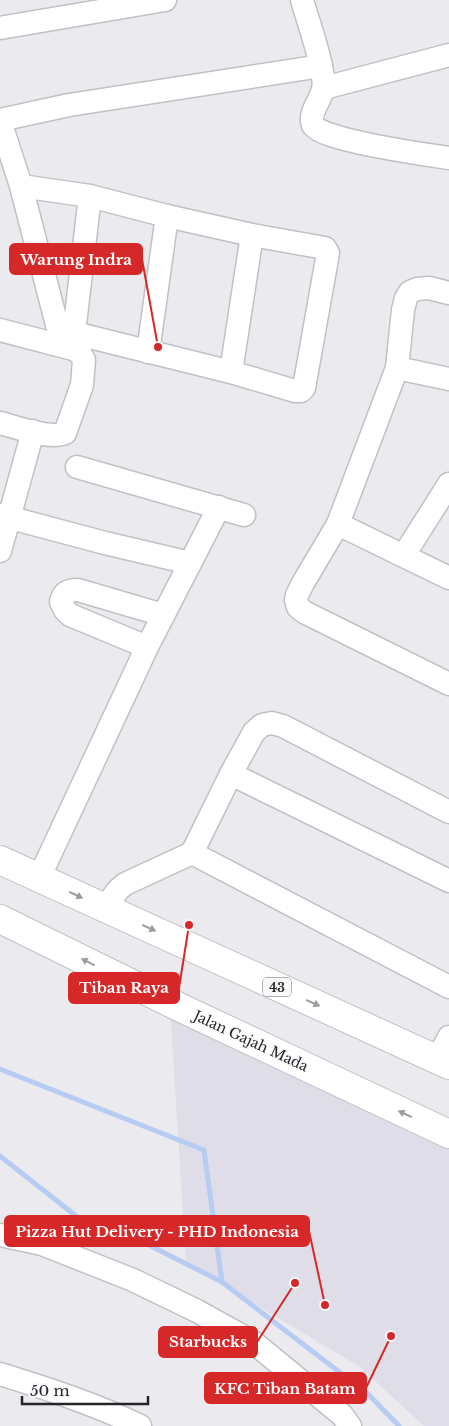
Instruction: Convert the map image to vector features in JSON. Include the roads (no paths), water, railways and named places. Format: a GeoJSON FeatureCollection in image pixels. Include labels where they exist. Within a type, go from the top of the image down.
{"type":"FeatureCollection","features":[{"type":"Feature","properties":{"kind":"highway","name":"43"},"geometry":{"type":"LineString","coordinates":[[0,860],[105,908],[445,1054]]}},
{"type":"Feature","properties":{"kind":"highway","name":"Jalan Gajah Mada"},"geometry":{"type":"LineString","coordinates":[[0,919],[179,1007],[449,1134]]}},
{"type":"Feature","properties":{"kind":"street"},"geometry":{"type":"LineString","coordinates":[[0,28],[165,0]]}},
{"type":"Feature","properties":{"kind":"street"},"geometry":{"type":"LineString","coordinates":[[302,0],[321,66],[324,88],[312,117],[317,130],[337,138],[449,158]]}},
{"type":"Feature","properties":{"kind":"street"},"geometry":{"type":"LineString","coordinates":[[324,88],[449,55]]}},
{"type":"Feature","properties":{"kind":"street"},"geometry":{"type":"LineString","coordinates":[[21,186],[90,196],[252,235],[325,248],[328,253],[304,388],[301,391],[74,333],[57,325],[21,186],[0,121],[69,105],[216,84],[321,66]]}},
{"type":"Feature","properties":{"kind":"street"},"geometry":{"type":"LineString","coordinates":[[74,333],[90,196]]}},
{"type":"Feature","properties":{"kind":"street"},"geometry":{"type":"LineString","coordinates":[[148,352],[167,216]]}},
{"type":"Feature","properties":{"kind":"street"},"geometry":{"type":"LineString","coordinates":[[231,372],[252,235]]}},
{"type":"Feature","properties":{"kind":"street"},"geometry":{"type":"LineString","coordinates":[[449,293],[429,288],[417,289],[410,292],[406,298],[397,368],[338,524],[303,583],[296,600],[298,607],[304,612],[449,684]]}},
{"type":"Feature","properties":{"kind":"street"},"geometry":{"type":"LineString","coordinates":[[0,330],[73,349],[84,360],[82,385],[65,433],[60,436],[51,436],[0,423]]}},
{"type":"Feature","properties":{"kind":"street"},"geometry":{"type":"LineString","coordinates":[[397,368],[449,379]]}},
{"type":"Feature","properties":{"kind":"street"},"geometry":{"type":"LineString","coordinates":[[0,551],[5,516],[33,432]]}},
{"type":"Feature","properties":{"kind":"street"},"geometry":{"type":"LineString","coordinates":[[77,467],[244,515]]}},
{"type":"Feature","properties":{"kind":"street"},"geometry":{"type":"LineString","coordinates":[[404,555],[449,484]]}},
{"type":"Feature","properties":{"kind":"street"},"geometry":{"type":"LineString","coordinates":[[39,878],[147,647],[219,507]]}},
{"type":"Feature","properties":{"kind":"street"},"geometry":{"type":"LineString","coordinates":[[5,516],[105,543],[190,563]]}},
{"type":"Feature","properties":{"kind":"street"},"geometry":{"type":"LineString","coordinates":[[338,524],[449,578]]}},
{"type":"Feature","properties":{"kind":"street"},"geometry":{"type":"LineString","coordinates":[[147,647],[70,615],[60,602],[62,596],[71,590],[78,590],[163,615]]}},
{"type":"Feature","properties":{"kind":"street"},"geometry":{"type":"LineString","coordinates":[[105,908],[118,890],[125,884],[192,853],[231,774],[254,732],[262,725],[272,723],[283,726],[449,812]]}},
{"type":"Feature","properties":{"kind":"street"},"geometry":{"type":"LineString","coordinates":[[231,774],[449,881]]}},
{"type":"Feature","properties":{"kind":"street"},"geometry":{"type":"LineString","coordinates":[[192,853],[449,987]]}},
{"type":"Feature","properties":{"kind":"street"},"geometry":{"type":"LineString","coordinates":[[0,1234],[42,1244],[133,1280],[197,1311],[253,1342],[341,1422]]}},
{"type":"Feature","properties":{"kind":"street"},"geometry":{"type":"LineString","coordinates":[[0,1374],[97,1407],[140,1426]]}},
{"type":"Feature","properties":{"kind":"waterway"},"geometry":{"type":"LineString","coordinates":[[0,1069],[204,1150],[222,1282]]}},
{"type":"Feature","properties":{"kind":"waterway"},"geometry":{"type":"LineString","coordinates":[[0,1156],[104,1238],[135,1238],[222,1282],[368,1394],[399,1426]]}},
{"type":"Feature","properties":{"kind":"place","name":"Warung Indra"},"geometry":{"type":"Point","coordinates":[158,347]}},
{"type":"Feature","properties":{"kind":"place","name":"Tiban Raya"},"geometry":{"type":"Point","coordinates":[189,925]}},
{"type":"Feature","properties":{"kind":"place","name":"Starbucks"},"geometry":{"type":"Point","coordinates":[295,1283]}},
{"type":"Feature","properties":{"kind":"place","name":"Pizza Hut Delivery - PHD Indonesia"},"geometry":{"type":"Point","coordinates":[325,1305]}},
{"type":"Feature","properties":{"kind":"place","name":"KFC Tiban Batam"},"geometry":{"type":"Point","coordinates":[391,1336]}}]}
